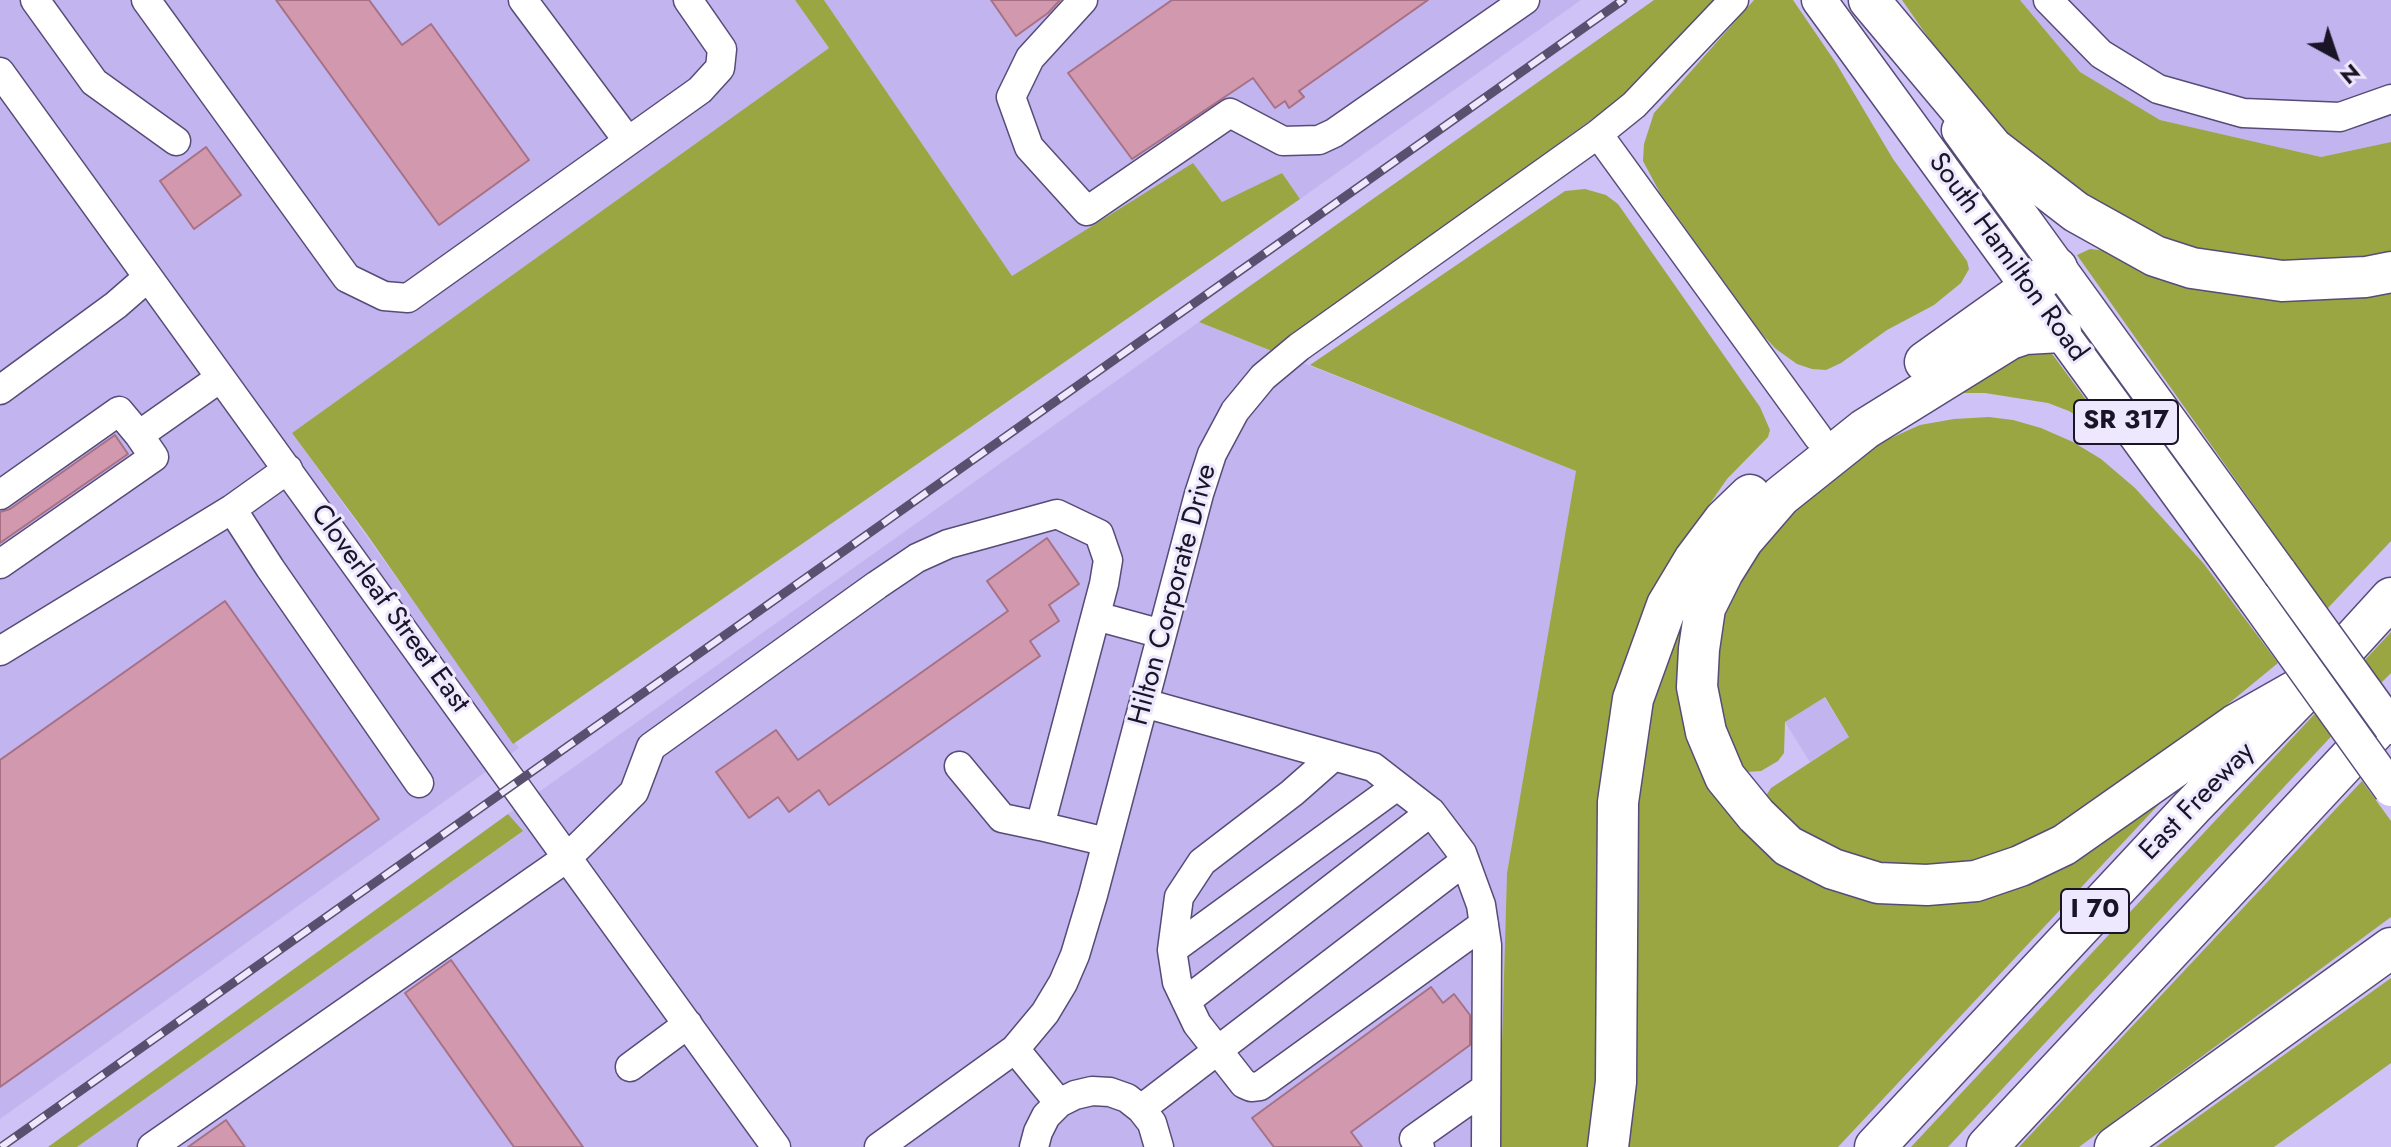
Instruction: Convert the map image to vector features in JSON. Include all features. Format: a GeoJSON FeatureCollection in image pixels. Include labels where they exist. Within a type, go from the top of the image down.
{"type":"FeatureCollection","features":[{"type":"Feature","properties":{"kind":"highway"},"geometry":{"type":"LineString","coordinates":[[1868,0],[1993,148],[2076,212],[2155,256],[2206,271],[2282,281],[2366,277],[2391,272]]}},
{"type":"Feature","properties":{"kind":"highway"},"geometry":{"type":"LineString","coordinates":[[1608,1147],[1616,1082],[1618,802],[1633,699],[1667,605],[1694,560],[1724,520],[1777,470],[1818,437],[2043,278]]}},
{"type":"Feature","properties":{"kind":"highway"},"geometry":{"type":"LineString","coordinates":[[2061,332],[2025,334],[2010,339],[1865,429],[1781,496],[1743,540],[1705,608],[1699,649],[1697,687],[1706,732],[1725,777],[1756,815],[1788,846],[1833,869],[1878,883],[1927,885],[1976,881],[2020,866],[2064,845],[2235,725],[2318,678]]}},
{"type":"Feature","properties":{"kind":"highway","name":"East Freeway"},"geometry":{"type":"LineString","coordinates":[[1875,1147],[2391,598]]}},
{"type":"Feature","properties":{"kind":"highway"},"geometry":{"type":"LineString","coordinates":[[1987,1147],[2391,713]]}},
{"type":"Feature","properties":{"kind":"highway"},"geometry":{"type":"LineString","coordinates":[[2115,1147],[2391,948]]}},
{"type":"Feature","properties":{"kind":"main road","name":"South Hamilton Road"},"geometry":{"type":"LineString","coordinates":[[1868,0],[2043,278],[2061,332],[2391,789]]}},
{"type":"Feature","properties":{"kind":"main road","name":"South Hamilton Road"},"geometry":{"type":"LineString","coordinates":[[1822,4],[2280,573],[2391,727]]}},
{"type":"Feature","properties":{"kind":"street"},"geometry":{"type":"LineString","coordinates":[[35,0],[94,82],[176,141]]}},
{"type":"Feature","properties":{"kind":"street"},"geometry":{"type":"LineString","coordinates":[[146,0],[347,278],[384,296],[408,298],[700,90],[720,68],[722,49],[688,0]]}},
{"type":"Feature","properties":{"kind":"street"},"geometry":{"type":"LineString","coordinates":[[523,0],[628,141]]}},
{"type":"Feature","properties":{"kind":"street"},"geometry":{"type":"LineString","coordinates":[[1083,0],[1030,58],[1011,97],[1029,147],[1087,211],[1230,113],[1283,141],[1319,140],[1334,133],[1525,0]]}},
{"type":"Feature","properties":{"kind":"street","name":"Hilton Corporate Drive"},"geometry":{"type":"LineString","coordinates":[[879,1147],[1015,1049],[1045,1013],[1069,969],[1107,842],[1212,454],[1235,411],[1263,377],[1299,347],[1598,134],[1634,105],[1734,0]]}},
{"type":"Feature","properties":{"kind":"street"},"geometry":{"type":"LineString","coordinates":[[2048,0],[2101,54],[2158,89],[2243,113],[2340,117],[2391,99]]}},
{"type":"Feature","properties":{"kind":"street","name":"Cloverleaf Street East"},"geometry":{"type":"LineString","coordinates":[[3,83],[288,469],[776,1147]]}},
{"type":"Feature","properties":{"kind":"street"},"geometry":{"type":"LineString","coordinates":[[1598,134],[1818,437]]}},
{"type":"Feature","properties":{"kind":"street"},"geometry":{"type":"LineString","coordinates":[[0,390],[116,305],[147,278]]}},
{"type":"Feature","properties":{"kind":"street"},"geometry":{"type":"LineString","coordinates":[[139,435],[220,378]]}},
{"type":"Feature","properties":{"kind":"street"},"geometry":{"type":"LineString","coordinates":[[0,495],[119,411],[154,457],[0,564]]}},
{"type":"Feature","properties":{"kind":"street"},"geometry":{"type":"LineString","coordinates":[[0,651],[232,509],[288,469]]}},
{"type":"Feature","properties":{"kind":"street"},"geometry":{"type":"LineString","coordinates":[[232,509],[419,783]]}},
{"type":"Feature","properties":{"kind":"street"},"geometry":{"type":"LineString","coordinates":[[152,1147],[568,857],[634,792],[651,747],[877,585],[948,544],[1057,514],[1099,534],[1108,560],[1040,826]]}},
{"type":"Feature","properties":{"kind":"street"},"geometry":{"type":"LineString","coordinates":[[1096,616],[1162,634]]}},
{"type":"Feature","properties":{"kind":"street"},"geometry":{"type":"LineString","coordinates":[[1144,703],[1373,767],[1431,812],[1462,853],[1481,905],[1487,945],[1486,1147]]}},
{"type":"Feature","properties":{"kind":"street"},"geometry":{"type":"LineString","coordinates":[[1334,756],[1292,793],[1202,862],[1179,897],[1172,950],[1177,982],[1197,1024],[1244,1084],[1260,1086],[1484,924]]}},
{"type":"Feature","properties":{"kind":"street"},"geometry":{"type":"LineString","coordinates":[[959,766],[1002,818],[1107,842]]}},
{"type":"Feature","properties":{"kind":"street"},"geometry":{"type":"LineString","coordinates":[[1172,950],[1397,786]]}},
{"type":"Feature","properties":{"kind":"street"},"geometry":{"type":"LineString","coordinates":[[1186,1001],[1431,812]]}},
{"type":"Feature","properties":{"kind":"street"},"geometry":{"type":"LineString","coordinates":[[1141,1109],[1465,861]]}},
{"type":"Feature","properties":{"kind":"street"},"geometry":{"type":"LineString","coordinates":[[630,1067],[688,1024]]}},
{"type":"Feature","properties":{"kind":"street"},"geometry":{"type":"LineString","coordinates":[[1015,1049],[1059,1103]]}},
{"type":"Feature","properties":{"kind":"street"},"geometry":{"type":"LineString","coordinates":[[1420,1147],[1414,1139],[1486,1088]]}},
{"type":"Feature","properties":{"kind":"street"},"geometry":{"type":"LineString","coordinates":[[1034,1147],[1046,1116],[1059,1103],[1092,1091],[1110,1092],[1127,1098],[1141,1109],[1152,1123],[1159,1147]]}},
{"type":"Feature","properties":{"kind":"shaded area"},"geometry":{"type":"Polygon","coordinates":[[[0,0],[795,0],[829,48],[292,433],[519,748],[0,1119],[0,0]]]}},
{"type":"Feature","properties":{"kind":"shaded area"},"geometry":{"type":"Polygon","coordinates":[[[824,0],[1581,0],[1300,199],[1282,173],[1222,202],[1193,164],[1012,276],[824,0]]]}},
{"type":"Feature","properties":{"kind":"shaded area"},"geometry":{"type":"Polygon","coordinates":[[[2020,0],[2391,0],[2391,142],[2321,157],[2160,120],[2080,72],[2020,0]]]}},
{"type":"Feature","properties":{"kind":"shaded area"},"geometry":{"type":"Polygon","coordinates":[[[1199,322],[1576,471],[1507,873],[1499,1147],[77,1147],[522,832],[508,814],[1199,322]]]}},
{"type":"Feature","properties":{"kind":"shaded area"},"geometry":{"type":"Polygon","coordinates":[[[1824,697],[1849,737],[1810,762],[1785,722],[1824,697]]]}},
{"type":"Feature","properties":{"kind":"green space"},"geometry":{"type":"Polygon","coordinates":[[[795,0],[824,0],[1012,276],[1193,163],[1222,202],[1282,173],[1300,199],[513,744],[292,433],[829,48],[795,0]]]}},
{"type":"Feature","properties":{"kind":"green space"},"geometry":{"type":"Polygon","coordinates":[[[1654,0],[1716,0],[1642,83],[1272,351],[1199,322],[1654,0]]]}},
{"type":"Feature","properties":{"kind":"green space"},"geometry":{"type":"Polygon","coordinates":[[[1754,0],[1793,0],[1836,63],[1893,159],[1967,261],[1969,269],[1961,283],[1934,305],[1887,330],[1826,370],[1797,364],[1761,333],[1660,193],[1643,161],[1644,144],[1654,113],[1754,0]]]}},
{"type":"Feature","properties":{"kind":"green space"},"geometry":{"type":"Polygon","coordinates":[[[1902,0],[2020,0],[2080,72],[2160,120],[2321,157],[2391,142],[2391,257],[2336,264],[2256,262],[2191,248],[2120,223],[1990,126],[1902,0]]]}},
{"type":"Feature","properties":{"kind":"green space"},"geometry":{"type":"Polygon","coordinates":[[[1585,189],[1606,195],[1618,204],[1760,407],[1770,430],[1768,437],[1727,479],[1663,571],[1629,650],[1614,706],[1606,742],[1600,797],[1601,964],[1594,1147],[1499,1147],[1507,873],[1576,471],[1310,365],[1565,191],[1585,189]]]}},
{"type":"Feature","properties":{"kind":"green space"},"geometry":{"type":"Polygon","coordinates":[[[2090,249],[2391,281],[2391,541],[2327,609],[2077,255],[2090,249]]]}},
{"type":"Feature","properties":{"kind":"green space"},"geometry":{"type":"Polygon","coordinates":[[[2041,339],[2112,435],[2048,403],[1985,393],[1955,393],[2041,339]]]}},
{"type":"Feature","properties":{"kind":"green space"},"geometry":{"type":"Polygon","coordinates":[[[1989,417],[2041,428],[2101,459],[2135,488],[2204,564],[2278,663],[2139,777],[2031,849],[1936,873],[1838,858],[1762,802],[1771,788],[1849,737],[1825,697],[1785,722],[1784,753],[1778,761],[1761,771],[1746,772],[1736,767],[1720,728],[1711,663],[1730,589],[1773,524],[1862,451],[1920,425],[1989,417]]]}},
{"type":"Feature","properties":{"kind":"green space"},"geometry":{"type":"Polygon","coordinates":[[[1709,579],[1715,777],[1893,895],[2156,794],[2162,801],[1838,1147],[1623,1147],[1632,771],[1665,643],[1709,579]]]}},
{"type":"Feature","properties":{"kind":"green space"},"geometry":{"type":"Polygon","coordinates":[[[2391,632],[2391,673],[1948,1147],[1911,1147],[2391,632]]]}},
{"type":"Feature","properties":{"kind":"green space"},"geometry":{"type":"Polygon","coordinates":[[[2362,781],[2391,821],[2391,917],[2079,1147],[2019,1147],[2362,781]]]}},
{"type":"Feature","properties":{"kind":"green space"},"geometry":{"type":"Polygon","coordinates":[[[508,814],[523,831],[77,1147],[48,1147],[508,814]]]}},
{"type":"Feature","properties":{"kind":"green space"},"geometry":{"type":"Polygon","coordinates":[[[2391,978],[2391,1063],[2274,1147],[2156,1147],[2391,978]]]}},
{"type":"Feature","properties":{"kind":"building"},"geometry":{"type":"Polygon","coordinates":[[[276,0],[369,0],[402,45],[431,24],[529,160],[439,225],[276,0]]]}},
{"type":"Feature","properties":{"kind":"building"},"geometry":{"type":"Polygon","coordinates":[[[991,0],[1060,0],[1048,13],[1016,36],[991,0]]]}},
{"type":"Feature","properties":{"kind":"building"},"geometry":{"type":"Polygon","coordinates":[[[1172,0],[1428,0],[1299,91],[1304,97],[1289,108],[1285,101],[1275,108],[1253,78],[1132,159],[1068,73],[1172,0]]]}},
{"type":"Feature","properties":{"kind":"building"},"geometry":{"type":"Polygon","coordinates":[[[206,147],[241,195],[194,229],[160,181],[206,147]]]}},
{"type":"Feature","properties":{"kind":"building"},"geometry":{"type":"Polygon","coordinates":[[[115,435],[128,454],[0,543],[0,512],[10,509],[115,435]]]}},
{"type":"Feature","properties":{"kind":"building"},"geometry":{"type":"Polygon","coordinates":[[[1047,538],[1079,584],[1049,605],[1059,621],[1030,641],[1040,656],[829,805],[819,790],[789,812],[778,797],[749,818],[716,772],[776,730],[798,760],[1008,611],[987,581],[1047,538]]]}},
{"type":"Feature","properties":{"kind":"building"},"geometry":{"type":"Polygon","coordinates":[[[225,601],[379,819],[0,1087],[0,760],[225,601]]]}},
{"type":"Feature","properties":{"kind":"building"},"geometry":{"type":"Polygon","coordinates":[[[451,960],[583,1147],[514,1147],[405,993],[451,960]]]}},
{"type":"Feature","properties":{"kind":"building"},"geometry":{"type":"Polygon","coordinates":[[[1431,987],[1443,1003],[1454,994],[1470,1015],[1470,1045],[1351,1132],[1362,1147],[1274,1147],[1252,1118],[1431,987]]]}},
{"type":"Feature","properties":{"kind":"building"},"geometry":{"type":"Polygon","coordinates":[[[226,1120],[245,1147],[188,1147],[226,1120]]]}},
{"type":"Feature","properties":{"kind":"railway"},"geometry":{"type":"LineString","coordinates":[[1,1147],[1623,0]]}}]}
